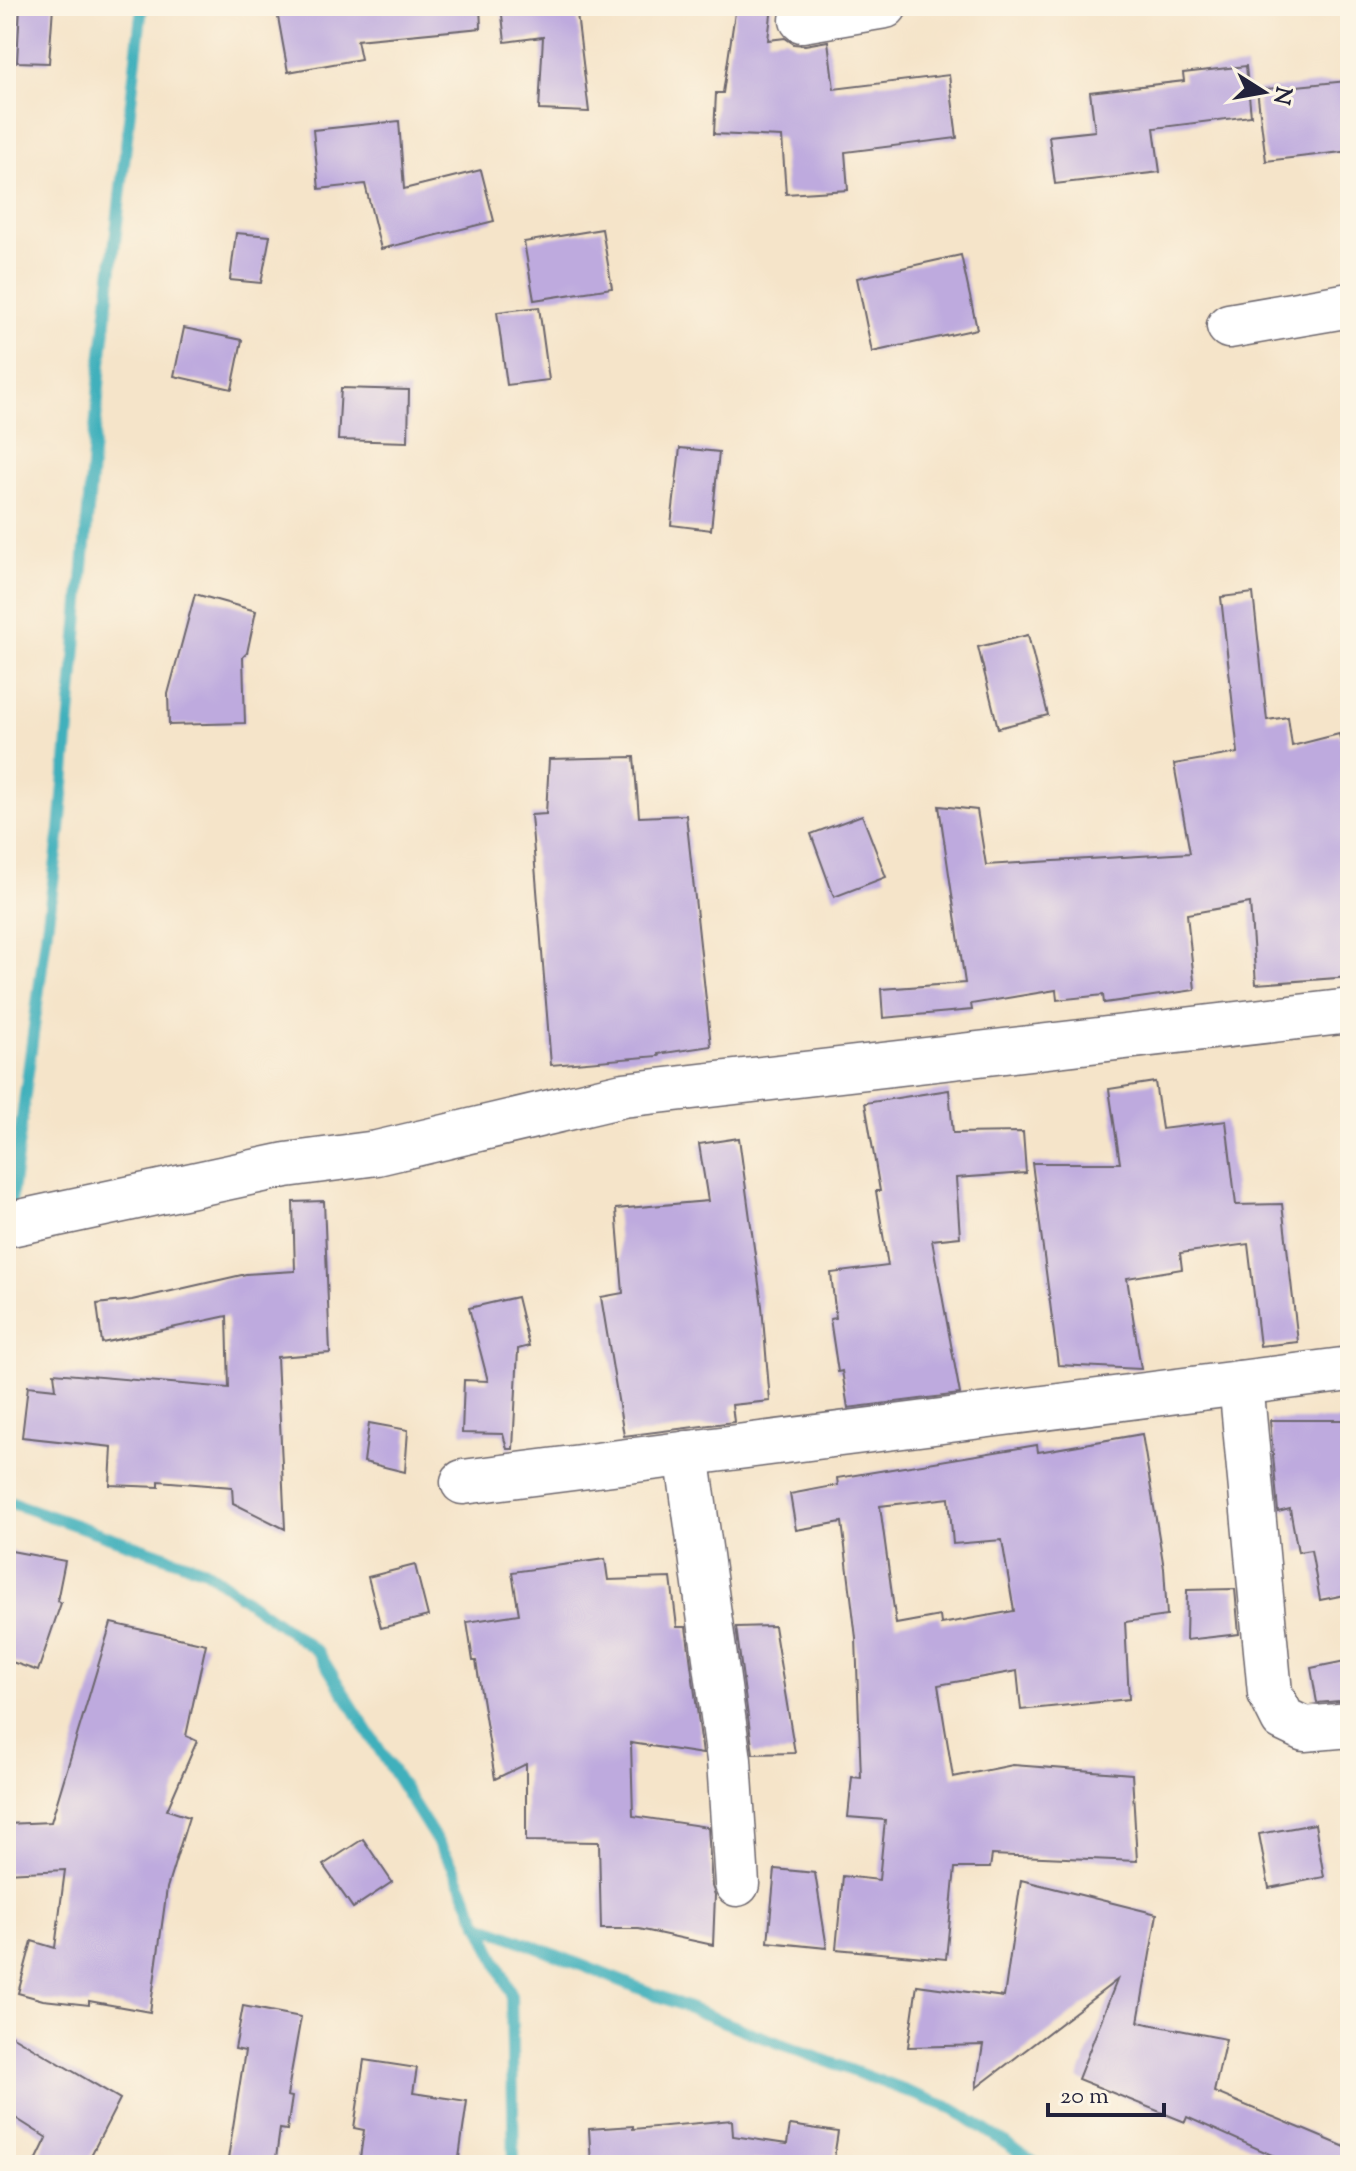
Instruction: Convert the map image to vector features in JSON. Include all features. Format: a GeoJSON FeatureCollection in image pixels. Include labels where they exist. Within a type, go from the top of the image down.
{"type":"FeatureCollection","features":[{"type":"Feature","properties":{"kind":"street"},"geometry":{"type":"LineString","coordinates":[[802,20],[885,6]]}},
{"type":"Feature","properties":{"kind":"street"},"geometry":{"type":"LineString","coordinates":[[1229,326],[1350,305]]}},
{"type":"Feature","properties":{"kind":"street"},"geometry":{"type":"LineString","coordinates":[[6,1225],[286,1165],[377,1153],[623,1095],[1350,1011]]}},
{"type":"Feature","properties":{"kind":"street"},"geometry":{"type":"LineString","coordinates":[[463,1482],[1350,1369]]}},
{"type":"Feature","properties":{"kind":"street"},"geometry":{"type":"LineString","coordinates":[[1241,1383],[1270,1693],[1283,1719],[1304,1729],[1350,1725]]}},
{"type":"Feature","properties":{"kind":"street"},"geometry":{"type":"LineString","coordinates":[[687,1453],[729,1760],[737,1884]]}},
{"type":"Feature","properties":{"kind":"building"},"geometry":{"type":"Polygon","coordinates":[[[20,6],[53,6],[49,63],[17,62],[20,6]]]}},
{"type":"Feature","properties":{"kind":"building"},"geometry":{"type":"Polygon","coordinates":[[[276,6],[480,6],[481,28],[357,40],[361,59],[288,72],[276,6]]]}},
{"type":"Feature","properties":{"kind":"building"},"geometry":{"type":"Polygon","coordinates":[[[501,6],[576,6],[589,112],[539,110],[543,37],[505,42],[501,6]]]}},
{"type":"Feature","properties":{"kind":"building"},"geometry":{"type":"Polygon","coordinates":[[[736,6],[772,6],[768,40],[785,38],[794,44],[805,45],[828,41],[834,89],[949,75],[957,138],[845,152],[848,190],[786,194],[782,137],[714,134],[716,93],[723,93],[736,6]]]}},
{"type":"Feature","properties":{"kind":"building"},"geometry":{"type":"Polygon","coordinates":[[[1246,66],[1251,116],[1154,128],[1160,172],[1055,184],[1049,136],[1095,131],[1090,92],[1184,81],[1183,73],[1246,66]]]}},
{"type":"Feature","properties":{"kind":"building"},"geometry":{"type":"Polygon","coordinates":[[[1347,81],[1350,151],[1266,161],[1257,90],[1347,81]]]}},
{"type":"Feature","properties":{"kind":"building"},"geometry":{"type":"Polygon","coordinates":[[[399,121],[404,189],[481,170],[494,221],[381,249],[365,184],[319,189],[313,130],[399,121]]]}},
{"type":"Feature","properties":{"kind":"building"},"geometry":{"type":"Polygon","coordinates":[[[602,229],[612,288],[534,300],[524,242],[602,229]]]}},
{"type":"Feature","properties":{"kind":"building"},"geometry":{"type":"Polygon","coordinates":[[[236,233],[270,236],[261,283],[230,280],[236,233]]]}},
{"type":"Feature","properties":{"kind":"building"},"geometry":{"type":"Polygon","coordinates":[[[961,255],[977,329],[872,352],[857,278],[961,255]]]}},
{"type":"Feature","properties":{"kind":"building"},"geometry":{"type":"Polygon","coordinates":[[[539,307],[549,380],[507,385],[497,312],[539,307]]]}},
{"type":"Feature","properties":{"kind":"building"},"geometry":{"type":"Polygon","coordinates":[[[184,328],[242,340],[232,389],[174,376],[184,328]]]}},
{"type":"Feature","properties":{"kind":"building"},"geometry":{"type":"Polygon","coordinates":[[[341,388],[409,390],[408,442],[338,440],[341,388]]]}},
{"type":"Feature","properties":{"kind":"building"},"geometry":{"type":"Polygon","coordinates":[[[680,448],[719,452],[711,530],[671,525],[680,448]]]}},
{"type":"Feature","properties":{"kind":"building"},"geometry":{"type":"Polygon","coordinates":[[[1253,593],[1267,720],[1288,717],[1292,746],[1339,734],[1350,780],[1350,977],[1256,984],[1250,903],[1187,914],[1195,990],[1104,1003],[1103,995],[1057,1000],[1056,990],[971,1004],[972,1010],[883,1018],[881,989],[965,983],[939,806],[977,810],[986,865],[1190,853],[1174,764],[1238,753],[1221,597],[1253,593]]]}},
{"type":"Feature","properties":{"kind":"building"},"geometry":{"type":"Polygon","coordinates":[[[195,594],[256,611],[247,653],[243,657],[245,723],[169,725],[168,694],[195,594]]]}},
{"type":"Feature","properties":{"kind":"building"},"geometry":{"type":"Polygon","coordinates":[[[1028,635],[1048,715],[998,728],[978,647],[1028,635]]]}},
{"type":"Feature","properties":{"kind":"building"},"geometry":{"type":"Polygon","coordinates":[[[634,757],[639,817],[686,815],[711,1046],[659,1056],[551,1065],[531,815],[546,814],[549,759],[634,757]]]}},
{"type":"Feature","properties":{"kind":"building"},"geometry":{"type":"Polygon","coordinates":[[[862,815],[886,877],[834,897],[811,834],[862,815]]]}},
{"type":"Feature","properties":{"kind":"building"},"geometry":{"type":"Polygon","coordinates":[[[1155,1082],[1162,1129],[1226,1121],[1236,1205],[1282,1204],[1298,1342],[1260,1346],[1248,1244],[1180,1253],[1182,1269],[1127,1278],[1141,1369],[1058,1365],[1032,1163],[1120,1163],[1109,1089],[1155,1082]]]}},
{"type":"Feature","properties":{"kind":"building"},"geometry":{"type":"Polygon","coordinates":[[[949,1090],[953,1133],[1023,1132],[1026,1173],[956,1178],[960,1237],[932,1240],[960,1394],[848,1408],[842,1371],[838,1372],[830,1319],[836,1318],[831,1273],[888,1266],[876,1191],[880,1191],[865,1103],[949,1090]]]}},
{"type":"Feature","properties":{"kind":"building"},"geometry":{"type":"Polygon","coordinates":[[[739,1138],[762,1306],[770,1401],[732,1405],[734,1422],[624,1436],[601,1297],[623,1293],[616,1209],[708,1201],[699,1144],[739,1138]]]}},
{"type":"Feature","properties":{"kind":"building"},"geometry":{"type":"Polygon","coordinates":[[[324,1201],[330,1353],[277,1357],[285,1529],[233,1503],[232,1487],[159,1481],[159,1487],[110,1485],[112,1447],[22,1437],[28,1386],[56,1389],[54,1373],[229,1388],[227,1316],[102,1343],[97,1304],[132,1300],[246,1274],[295,1271],[293,1202],[324,1201]]]}},
{"type":"Feature","properties":{"kind":"building"},"geometry":{"type":"Polygon","coordinates":[[[517,1297],[529,1346],[518,1349],[513,1449],[507,1449],[503,1434],[462,1433],[464,1380],[488,1381],[469,1308],[517,1297]]]}},
{"type":"Feature","properties":{"kind":"building"},"geometry":{"type":"Polygon","coordinates":[[[1270,1420],[1350,1420],[1350,1594],[1320,1600],[1311,1550],[1298,1552],[1290,1509],[1278,1512],[1270,1420]]]}},
{"type":"Feature","properties":{"kind":"building"},"geometry":{"type":"Polygon","coordinates":[[[369,1423],[408,1430],[405,1472],[364,1462],[369,1423]]]}},
{"type":"Feature","properties":{"kind":"building"},"geometry":{"type":"Polygon","coordinates":[[[1142,1434],[1164,1568],[1167,1616],[1125,1622],[1129,1699],[1021,1710],[1017,1671],[938,1685],[953,1777],[1013,1765],[1132,1774],[1137,1861],[992,1855],[990,1868],[955,1868],[946,1959],[836,1949],[843,1876],[879,1880],[885,1820],[848,1817],[852,1777],[861,1778],[856,1638],[842,1522],[796,1530],[790,1494],[838,1485],[837,1478],[1037,1445],[1038,1452],[1142,1434]],[[949,1498],[880,1506],[896,1624],[940,1616],[941,1624],[1014,1611],[1002,1540],[953,1544],[949,1498]]]}},
{"type":"Feature","properties":{"kind":"building"},"geometry":{"type":"Polygon","coordinates":[[[6,1550],[65,1561],[57,1601],[61,1603],[38,1671],[6,1660],[6,1550]]]}},
{"type":"Feature","properties":{"kind":"building"},"geometry":{"type":"Polygon","coordinates":[[[605,1559],[608,1580],[671,1578],[677,1627],[686,1627],[703,1754],[631,1743],[633,1816],[708,1827],[715,1895],[713,1945],[639,1929],[601,1929],[599,1842],[526,1841],[526,1764],[495,1779],[467,1622],[519,1614],[512,1572],[605,1559]]]}},
{"type":"Feature","properties":{"kind":"building"},"geometry":{"type":"Polygon","coordinates":[[[415,1565],[428,1616],[381,1628],[368,1577],[415,1565]]]}},
{"type":"Feature","properties":{"kind":"building"},"geometry":{"type":"Polygon","coordinates":[[[1235,1589],[1239,1634],[1186,1640],[1187,1590],[1235,1589]]]}},
{"type":"Feature","properties":{"kind":"building"},"geometry":{"type":"Polygon","coordinates":[[[111,1623],[206,1644],[186,1736],[197,1741],[167,1810],[189,1817],[167,1888],[150,2012],[89,2001],[89,2005],[43,2000],[18,1993],[32,1941],[55,1948],[65,1870],[6,1873],[6,1824],[51,1822],[111,1623]]]}},
{"type":"Feature","properties":{"kind":"building"},"geometry":{"type":"Polygon","coordinates":[[[774,1626],[795,1753],[753,1754],[736,1627],[774,1626]]]}},
{"type":"Feature","properties":{"kind":"building"},"geometry":{"type":"Polygon","coordinates":[[[1350,1660],[1350,1700],[1317,1703],[1311,1668],[1350,1660]]]}},
{"type":"Feature","properties":{"kind":"building"},"geometry":{"type":"Polygon","coordinates":[[[1315,1824],[1324,1877],[1269,1888],[1259,1834],[1315,1824]]]}},
{"type":"Feature","properties":{"kind":"building"},"geometry":{"type":"Polygon","coordinates":[[[363,1839],[392,1882],[353,1908],[323,1865],[363,1839]]]}},
{"type":"Feature","properties":{"kind":"building"},"geometry":{"type":"Polygon","coordinates":[[[775,1869],[815,1873],[827,1948],[768,1942],[775,1869]]]}},
{"type":"Feature","properties":{"kind":"building"},"geometry":{"type":"Polygon","coordinates":[[[1021,1880],[1157,1914],[1138,2022],[1226,2039],[1214,2092],[1350,2149],[1350,2165],[1294,2165],[1187,2117],[1185,2122],[1078,2079],[1117,1980],[976,2088],[983,2045],[908,2047],[917,1985],[1004,1997],[1021,1880]]]}},
{"type":"Feature","properties":{"kind":"building"},"geometry":{"type":"Polygon","coordinates":[[[243,2006],[301,2017],[287,2096],[292,2097],[287,2130],[280,2129],[275,2165],[227,2165],[245,2051],[235,2049],[243,2006]]]}},
{"type":"Feature","properties":{"kind":"building"},"geometry":{"type":"Polygon","coordinates":[[[6,2032],[120,2099],[86,2165],[34,2165],[47,2138],[6,2112],[6,2032]]]}},
{"type":"Feature","properties":{"kind":"building"},"geometry":{"type":"Polygon","coordinates":[[[364,2060],[417,2068],[413,2093],[467,2101],[458,2165],[359,2165],[364,2130],[354,2128],[364,2060]]]}},
{"type":"Feature","properties":{"kind":"building"},"geometry":{"type":"Polygon","coordinates":[[[732,2120],[733,2136],[787,2144],[790,2125],[838,2132],[833,2164],[791,2158],[698,2165],[591,2165],[589,2129],[633,2126],[633,2129],[732,2120]]]}},
{"type":"Feature","properties":{"kind":"waterway"},"geometry":{"type":"LineString","coordinates":[[9,1216],[60,830],[101,363],[142,6]]}},
{"type":"Feature","properties":{"kind":"waterway"},"geometry":{"type":"LineString","coordinates":[[6,1501],[205,1570],[318,1652],[452,1865],[511,1993],[514,2165]]}},
{"type":"Feature","properties":{"kind":"waterway"},"geometry":{"type":"LineString","coordinates":[[478,1924],[954,2109],[1038,2165]]}}]}
